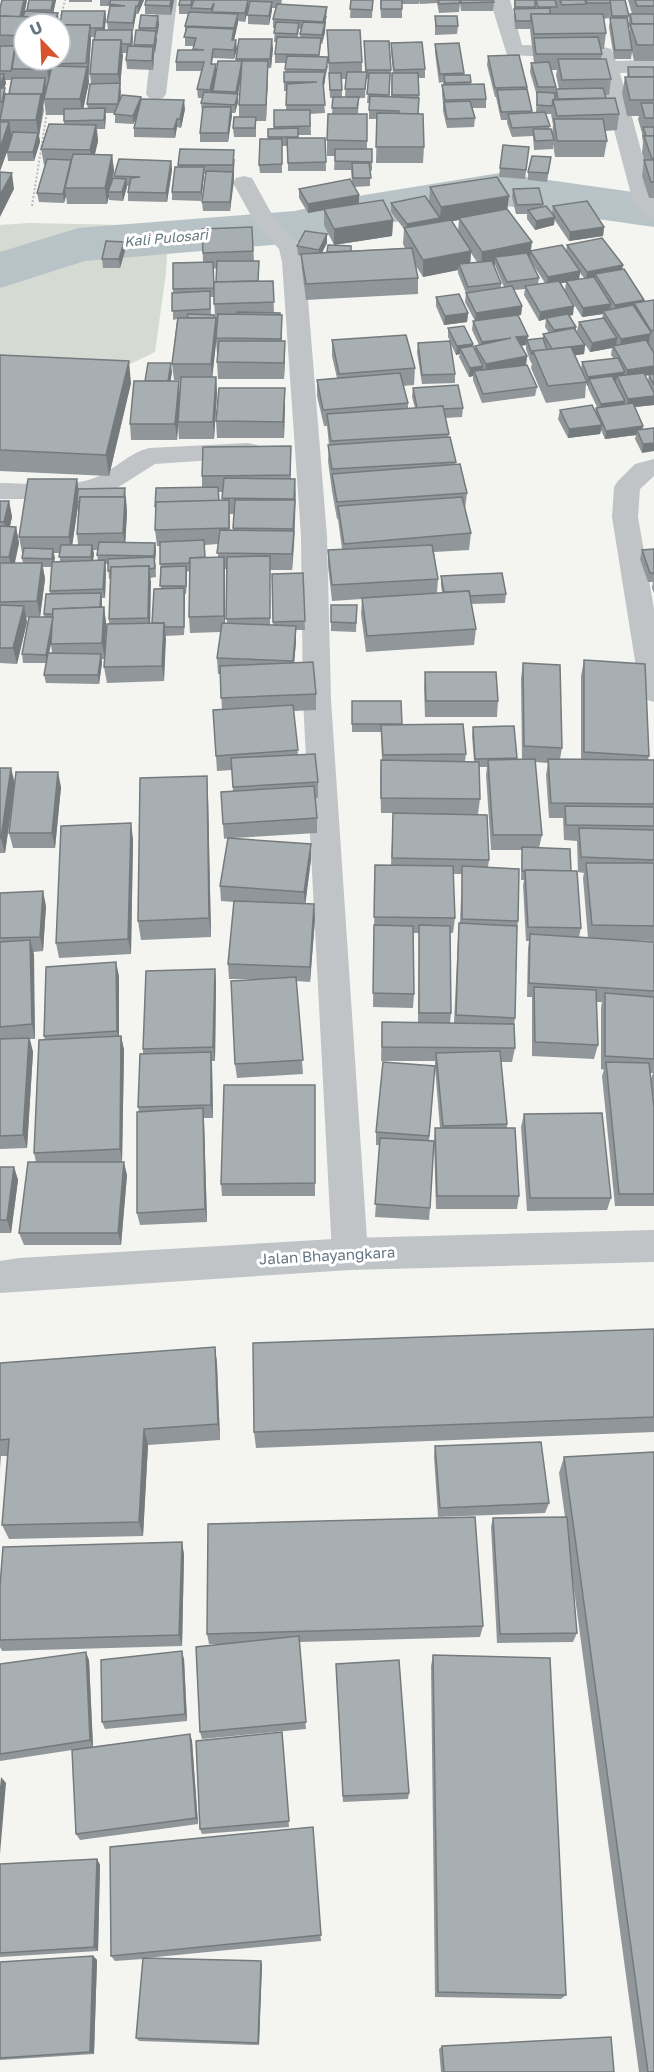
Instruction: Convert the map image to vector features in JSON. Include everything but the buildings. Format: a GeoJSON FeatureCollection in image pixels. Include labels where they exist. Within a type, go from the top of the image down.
{"type":"FeatureCollection","features":[{"type":"Feature","properties":{"kind":"street"},"geometry":{"type":"LineString","coordinates":[[156,94],[167,0]]}},
{"type":"Feature","properties":{"kind":"street"},"geometry":{"type":"LineString","coordinates":[[500,0],[514,51],[602,51],[604,53],[648,206]]}},
{"type":"Feature","properties":{"kind":"street"},"geometry":{"type":"LineString","coordinates":[[608,67],[654,66]]}},
{"type":"Feature","properties":{"kind":"street"},"geometry":{"type":"LineString","coordinates":[[244,183],[270,227],[290,246],[295,260],[288,450],[314,536],[317,700],[350,1254]]}},
{"type":"Feature","properties":{"kind":"street"},"geometry":{"type":"LineString","coordinates":[[0,492],[84,491],[108,482],[149,456],[288,450]]}},
{"type":"Feature","properties":{"kind":"street"},"geometry":{"type":"LineString","coordinates":[[654,467],[644,470],[627,487],[625,517],[654,692]]}},
{"type":"Feature","properties":{"kind":"street","name":"Jalan Bhayangkara"},"geometry":{"type":"LineString","coordinates":[[0,1277],[350,1254],[654,1246]]}},
{"type":"Feature","properties":{"kind":"path"},"geometry":{"type":"LineString","coordinates":[[32,206],[48,105]]}},
{"type":"Feature","properties":{"kind":"shaded area"},"geometry":{"type":"Polygon","coordinates":[[[30,223],[125,225],[169,223],[166,273],[155,352],[124,367],[0,364],[0,225],[30,223]]]}},
{"type":"Feature","properties":{"kind":"waterway","name":"Kali Pulosari"},"geometry":{"type":"LineString","coordinates":[[0,271],[78,245],[295,227],[364,211],[500,189],[654,211]]}}]}
